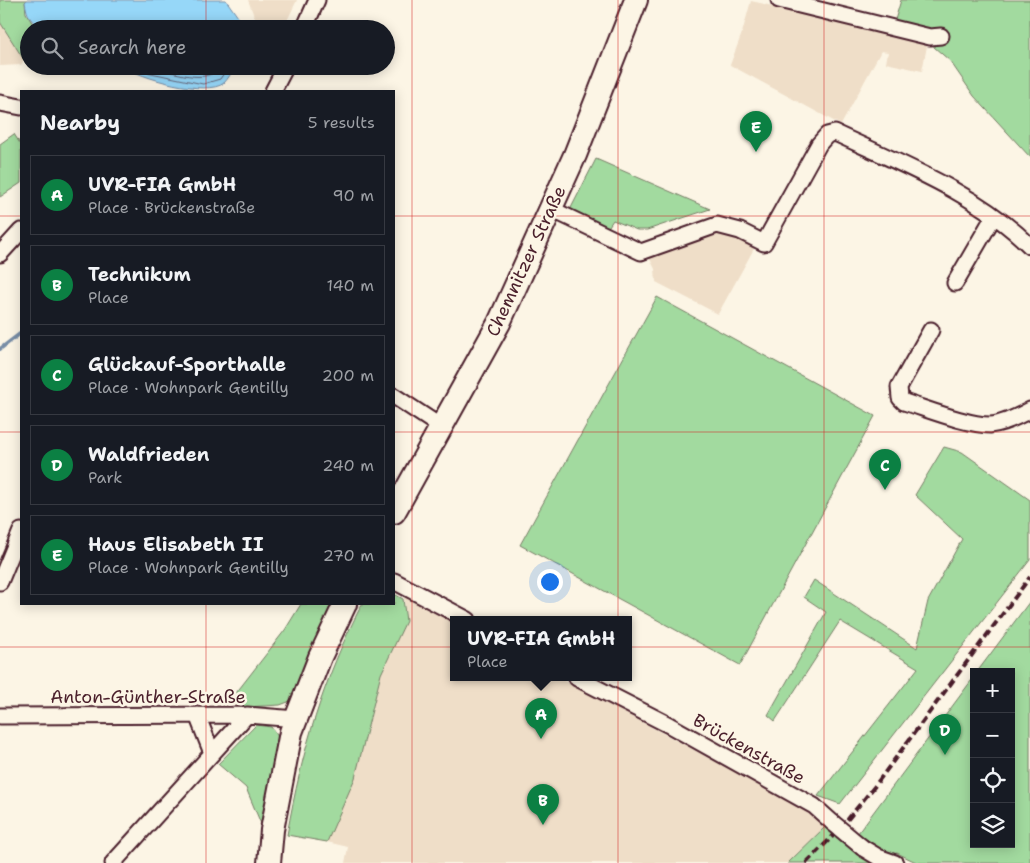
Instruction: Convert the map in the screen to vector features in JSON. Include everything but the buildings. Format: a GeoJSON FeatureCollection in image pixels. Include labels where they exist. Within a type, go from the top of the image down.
{"type":"FeatureCollection","features":[{"type":"Feature","properties":{"kind":"main road","name":"Chemnitzer Straße"},"geometry":{"type":"LineString","coordinates":[[395,510],[498,323],[551,209],[596,103],[636,0]]}},
{"type":"Feature","properties":{"kind":"main road"},"geometry":{"type":"LineString","coordinates":[[269,863],[272,830],[291,732],[320,657],[345,605]]}},
{"type":"Feature","properties":{"kind":"street"},"geometry":{"type":"LineString","coordinates":[[308,20],[318,0]]}},
{"type":"Feature","properties":{"kind":"street"},"geometry":{"type":"LineString","coordinates":[[779,0],[930,37],[941,36]]}},
{"type":"Feature","properties":{"kind":"street"},"geometry":{"type":"LineString","coordinates":[[274,90],[281,75]]}},
{"type":"Feature","properties":{"kind":"street"},"geometry":{"type":"LineString","coordinates":[[0,103],[20,107]]}},
{"type":"Feature","properties":{"kind":"street"},"geometry":{"type":"LineString","coordinates":[[551,209],[641,252],[717,225],[740,231],[764,243],[819,144],[828,135],[835,132],[943,185],[994,216],[1030,246]]}},
{"type":"Feature","properties":{"kind":"street"},"geometry":{"type":"LineString","coordinates":[[955,284],[994,216]]}},
{"type":"Feature","properties":{"kind":"street"},"geometry":{"type":"LineString","coordinates":[[0,254],[20,232]]}},
{"type":"Feature","properties":{"kind":"street"},"geometry":{"type":"LineString","coordinates":[[931,330],[899,387],[900,398],[904,402],[975,423],[991,425],[1005,422],[1030,410]]}},
{"type":"Feature","properties":{"kind":"street"},"geometry":{"type":"LineString","coordinates":[[395,397],[441,427]]}},
{"type":"Feature","properties":{"kind":"street"},"geometry":{"type":"LineString","coordinates":[[0,582],[20,533]]}},
{"type":"Feature","properties":{"kind":"street"},"geometry":{"type":"LineString","coordinates":[[395,582],[460,616]]}},
{"type":"Feature","properties":{"kind":"street","name":"Brückenstraße"},"geometry":{"type":"LineString","coordinates":[[583,681],[669,726],[822,813],[863,848],[878,857],[895,863]]}},
{"type":"Feature","properties":{"kind":"street"},"geometry":{"type":"LineString","coordinates":[[197,715],[212,753]]}},
{"type":"Feature","properties":{"kind":"street"},"geometry":{"type":"LineString","coordinates":[[114,863],[247,715]]}},
{"type":"Feature","properties":{"kind":"street","name":"Anton-Günther-Straße"},"geometry":{"type":"LineString","coordinates":[[0,716],[247,715],[296,719]]}},
{"type":"Feature","properties":{"kind":"shaded area"},"geometry":{"type":"Polygon","coordinates":[[[248,0],[297,0],[287,20],[256,20],[248,0]]]}},
{"type":"Feature","properties":{"kind":"shaded area"},"geometry":{"type":"Polygon","coordinates":[[[751,1],[928,41],[922,71],[886,63],[888,52],[881,51],[841,125],[730,65],[751,1]]]}},
{"type":"Feature","properties":{"kind":"shaded area"},"geometry":{"type":"Polygon","coordinates":[[[0,22],[20,54],[20,65],[0,66],[0,22]]]}},
{"type":"Feature","properties":{"kind":"shaded area"},"geometry":{"type":"Polygon","coordinates":[[[719,231],[735,235],[756,245],[718,314],[656,282],[655,269],[649,257],[719,231]]]}},
{"type":"Feature","properties":{"kind":"shaded area"},"geometry":{"type":"Polygon","coordinates":[[[404,595],[450,619],[450,681],[565,681],[805,809],[826,826],[788,863],[345,863],[348,847],[327,842],[365,740],[381,674],[406,621],[404,595]]]}},
{"type":"Feature","properties":{"kind":"green space"},"geometry":{"type":"Polygon","coordinates":[[[0,0],[27,0],[25,2],[26,13],[30,20],[20,20],[20,54],[0,22],[0,0]]]}},
{"type":"Feature","properties":{"kind":"green space"},"geometry":{"type":"Polygon","coordinates":[[[901,0],[1030,0],[1030,157],[974,96],[950,61],[934,47],[933,30],[895,20],[901,0]]]}},
{"type":"Feature","properties":{"kind":"green space"},"geometry":{"type":"Polygon","coordinates":[[[14,134],[20,143],[20,184],[0,197],[0,144],[14,134]]]}},
{"type":"Feature","properties":{"kind":"green space"},"geometry":{"type":"Polygon","coordinates":[[[596,159],[710,209],[647,230],[637,230],[613,220],[607,229],[570,210],[596,159]]]}},
{"type":"Feature","properties":{"kind":"green space"},"geometry":{"type":"Polygon","coordinates":[[[657,297],[875,416],[740,665],[520,545],[657,297]]]}},
{"type":"Feature","properties":{"kind":"green space"},"geometry":{"type":"Polygon","coordinates":[[[944,447],[962,452],[1030,500],[1030,560],[840,804],[818,796],[918,668],[840,621],[775,721],[768,715],[826,612],[804,597],[814,580],[917,648],[928,601],[962,539],[915,495],[944,447]]]}},
{"type":"Feature","properties":{"kind":"green space"},"geometry":{"type":"Polygon","coordinates":[[[395,595],[403,599],[406,621],[381,674],[355,778],[327,842],[287,835],[307,745],[325,688],[362,605],[395,605],[395,595]]]}},
{"type":"Feature","properties":{"kind":"green space"},"geometry":{"type":"Polygon","coordinates":[[[1030,601],[1030,863],[918,863],[897,853],[889,855],[858,833],[970,682],[970,848],[1015,848],[1015,668],[980,668],[1030,601]]]}},
{"type":"Feature","properties":{"kind":"green space"},"geometry":{"type":"Polygon","coordinates":[[[300,605],[333,605],[309,653],[294,696],[288,702],[280,705],[246,707],[229,702],[285,630],[300,605]]]}},
{"type":"Feature","properties":{"kind":"green space"},"geometry":{"type":"Polygon","coordinates":[[[256,725],[271,727],[277,735],[279,743],[264,831],[246,788],[218,764],[256,725]]]}},
{"type":"Feature","properties":{"kind":"green space"},"geometry":{"type":"Polygon","coordinates":[[[826,826],[895,863],[788,863],[826,826]]]}},
{"type":"Feature","properties":{"kind":"water"},"geometry":{"type":"Polygon","coordinates":[[[27,0],[226,0],[239,20],[32,20],[28,15],[25,2],[27,0]]]}},
{"type":"Feature","properties":{"kind":"water"},"geometry":{"type":"Polygon","coordinates":[[[142,75],[230,75],[224,83],[215,87],[203,88],[174,84],[142,75]]]}},
{"type":"Feature","properties":{"kind":"waterway"},"geometry":{"type":"LineString","coordinates":[[0,349],[20,334]]}},
{"type":"Feature","properties":{"kind":"railway"},"geometry":{"type":"LineString","coordinates":[[806,863],[839,830],[874,787],[1030,577]]}},
{"type":"Feature","properties":{"kind":"place","name":"Haus Elisabeth II"},"geometry":{"type":"Point","coordinates":[756,152]}},
{"type":"Feature","properties":{"kind":"place","name":"Glückauf-Sporthalle"},"geometry":{"type":"Point","coordinates":[885,490]}},
{"type":"Feature","properties":{"kind":"place","name":"UVR-FIA GmbH"},"geometry":{"type":"Point","coordinates":[541,739]}},
{"type":"Feature","properties":{"kind":"place","name":"Waldfrieden"},"geometry":{"type":"Point","coordinates":[945,755]}},
{"type":"Feature","properties":{"kind":"place","name":"Technikum"},"geometry":{"type":"Point","coordinates":[543,825]}}]}
